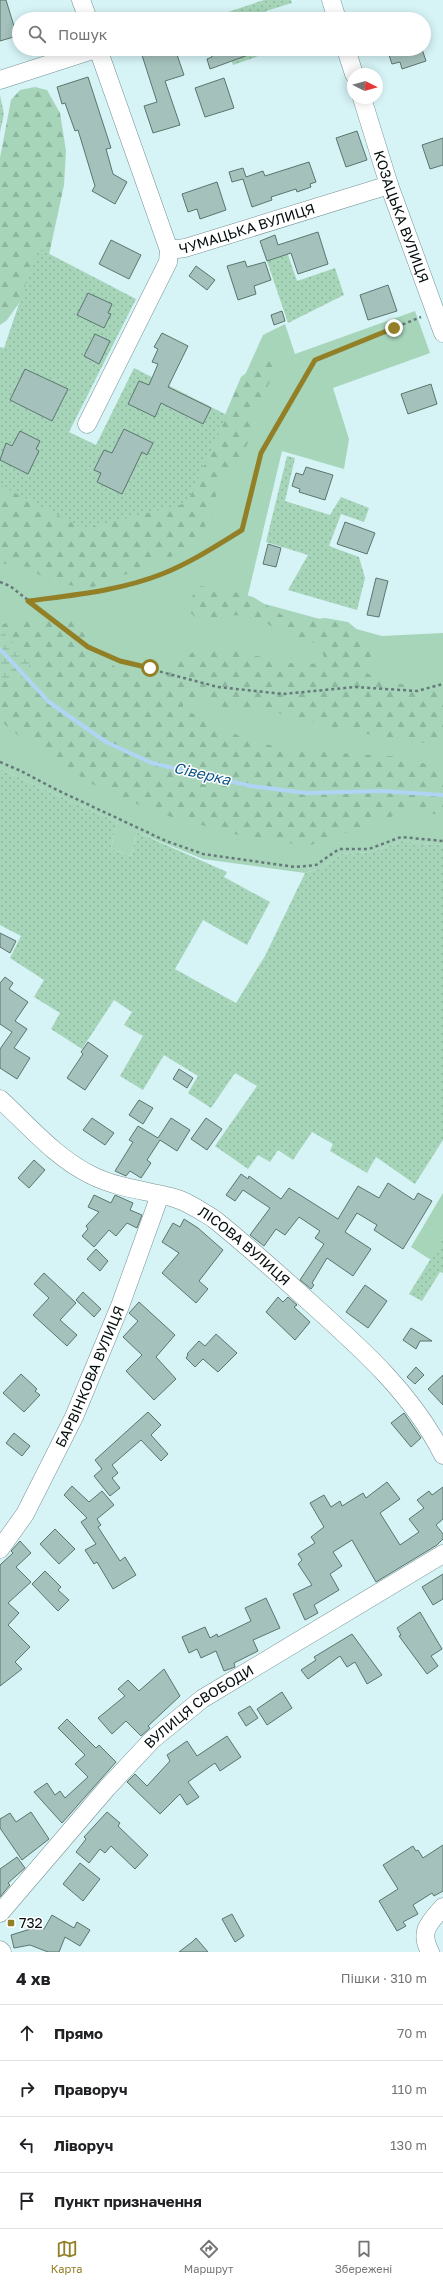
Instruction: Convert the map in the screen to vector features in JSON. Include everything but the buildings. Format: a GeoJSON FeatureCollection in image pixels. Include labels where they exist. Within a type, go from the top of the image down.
{"type":"FeatureCollection","features":[{"type":"Feature","properties":{"kind":"street"},"geometry":{"type":"LineString","coordinates":[[81,0],[85,12]]}},
{"type":"Feature","properties":{"kind":"street"},"geometry":{"type":"LineString","coordinates":[[331,0],[335,12]]}},
{"type":"Feature","properties":{"kind":"street"},"geometry":{"type":"LineString","coordinates":[[0,80],[75,56]]}},
{"type":"Feature","properties":{"kind":"street","name":"ЧУМАЦЬКА ВУЛИЦЯ"},"geometry":{"type":"LineString","coordinates":[[100,56],[169,250],[185,248],[390,185]]}},
{"type":"Feature","properties":{"kind":"street"},"geometry":{"type":"LineString","coordinates":[[348,56],[352,68]]}},
{"type":"Feature","properties":{"kind":"street","name":"КОЗАЦЬКА ВУЛИЦЯ"},"geometry":{"type":"LineString","coordinates":[[364,104],[390,185],[443,333]]}},
{"type":"Feature","properties":{"kind":"street"},"geometry":{"type":"LineString","coordinates":[[87,424],[168,262],[169,250]]}},
{"type":"Feature","properties":{"kind":"street","name":"ЛІСОВА ВУЛИЦЯ"},"geometry":{"type":"LineString","coordinates":[[0,1099],[64,1158],[92,1176],[127,1188],[160,1195],[189,1204],[214,1219],[365,1352],[400,1388],[431,1430],[443,1455]]}},
{"type":"Feature","properties":{"kind":"street","name":"БАРВІНКОВА ВУЛИЦЯ"},"geometry":{"type":"LineString","coordinates":[[0,1549],[25,1514],[74,1417],[120,1306],[160,1195]]}},
{"type":"Feature","properties":{"kind":"street","name":"ВУЛИЦЯ СВОБОДИ"},"geometry":{"type":"LineString","coordinates":[[0,1913],[117,1777],[152,1740],[197,1703],[443,1554]]}},
{"type":"Feature","properties":{"kind":"street"},"geometry":{"type":"LineString","coordinates":[[430,1952],[425,1934],[428,1924],[443,1907]]}},
{"type":"Feature","properties":{"kind":"path"},"geometry":{"type":"LineString","coordinates":[[28,601],[100,592],[161,574],[202,555],[242,530],[261,453],[315,360],[435,311]]}},
{"type":"Feature","properties":{"kind":"path"},"geometry":{"type":"LineString","coordinates":[[0,582],[10,586],[88,647],[120,661],[218,687],[283,694],[355,687],[416,691],[443,684]]}},
{"type":"Feature","properties":{"kind":"path"},"geometry":{"type":"LineString","coordinates":[[0,762],[166,841],[203,854],[295,867],[316,865],[339,849],[370,849],[401,837],[443,841]]}},
{"type":"Feature","properties":{"kind":"green space"},"geometry":{"type":"Polygon","coordinates":[[[264,0],[291,0],[292,3],[266,12],[228,12],[264,0]]]}},
{"type":"Feature","properties":{"kind":"green space"},"geometry":{"type":"Polygon","coordinates":[[[230,56],[259,56],[233,65],[230,56]]]}},
{"type":"Feature","properties":{"kind":"green space"},"geometry":{"type":"Polygon","coordinates":[[[35,87],[47,90],[60,113],[66,151],[64,185],[47,264],[7,320],[0,325],[0,158],[11,100],[20,90],[35,87]]]}},
{"type":"Feature","properties":{"kind":"green space"},"geometry":{"type":"Polygon","coordinates":[[[0,95],[4,114],[0,132],[0,95]]]}},
{"type":"Feature","properties":{"kind":"green space"},"geometry":{"type":"Polygon","coordinates":[[[38,248],[136,299],[69,432],[96,445],[134,368],[227,415],[187,503],[84,529],[0,485],[0,347],[4,348],[38,248]]]}},
{"type":"Feature","properties":{"kind":"green space"},"geometry":{"type":"Polygon","coordinates":[[[286,249],[297,281],[335,268],[344,295],[288,323],[267,261],[282,256],[280,251],[286,249]]]}},
{"type":"Feature","properties":{"kind":"green space"},"geometry":{"type":"Polygon","coordinates":[[[415,311],[430,353],[333,388],[349,439],[344,469],[282,451],[247,599],[382,636],[443,633],[443,845],[402,841],[372,852],[341,854],[319,869],[305,873],[203,859],[137,832],[131,856],[111,849],[117,822],[0,769],[0,485],[227,415],[263,335],[285,324],[295,354],[415,311]]]}},
{"type":"Feature","properties":{"kind":"green space"},"geometry":{"type":"Polygon","coordinates":[[[263,360],[277,362],[272,379],[253,409],[251,435],[240,461],[220,480],[211,517],[199,536],[171,557],[93,587],[52,584],[28,567],[0,563],[0,483],[176,507],[190,497],[241,377],[263,360]]]}},
{"type":"Feature","properties":{"kind":"green space"},"geometry":{"type":"Polygon","coordinates":[[[287,456],[295,458],[285,501],[330,515],[341,497],[369,508],[364,522],[341,514],[329,546],[359,557],[365,578],[357,610],[288,590],[308,555],[266,542],[287,456]]]}},
{"type":"Feature","properties":{"kind":"green space"},"geometry":{"type":"Polygon","coordinates":[[[198,586],[219,588],[253,597],[282,615],[309,620],[325,618],[348,622],[366,637],[372,651],[367,673],[378,680],[443,691],[443,738],[423,743],[342,730],[267,710],[229,709],[199,698],[183,700],[183,709],[248,740],[291,750],[405,757],[443,770],[443,815],[408,811],[308,846],[242,836],[157,813],[90,783],[12,731],[0,720],[0,625],[10,622],[78,620],[98,657],[143,682],[159,676],[193,652],[234,651],[289,663],[326,664],[320,645],[277,629],[255,617],[232,615],[213,618],[195,617],[186,608],[198,586]]]}},
{"type":"Feature","properties":{"kind":"green space"},"geometry":{"type":"Polygon","coordinates":[[[0,629],[29,660],[29,669],[25,677],[7,680],[0,676],[0,629]]]}},
{"type":"Feature","properties":{"kind":"green space"},"geometry":{"type":"Polygon","coordinates":[[[0,769],[117,822],[111,849],[131,856],[137,832],[227,872],[224,877],[270,902],[247,945],[203,920],[175,969],[236,1003],[265,956],[305,873],[319,869],[341,854],[372,852],[402,841],[443,845],[443,1140],[415,1184],[376,1157],[367,1173],[330,1151],[333,1144],[312,1132],[293,1160],[278,1150],[270,1162],[258,1155],[248,1169],[215,1146],[257,1086],[235,1073],[211,1108],[188,1093],[198,1076],[164,1055],[143,1090],[120,1076],[143,1036],[124,1025],[132,1012],[114,1000],[82,1049],[51,1029],[60,1013],[34,997],[44,980],[10,958],[21,936],[0,925],[0,769]]]}},
{"type":"Feature","properties":{"kind":"green space"},"geometry":{"type":"Polygon","coordinates":[[[443,1193],[443,1239],[431,1260],[411,1247],[443,1193]]]}},
{"type":"Feature","properties":{"kind":"green space"},"geometry":{"type":"Polygon","coordinates":[[[443,1239],[443,1273],[440,1272],[422,1301],[409,1294],[443,1239]]]}},
{"type":"Feature","properties":{"kind":"waterway","name":"Сіверка"},"geometry":{"type":"LineString","coordinates":[[0,649],[49,702],[106,742],[152,763],[251,786],[306,793],[382,791],[443,795]]}},
{"type":"Feature","properties":{"kind":"place","name":"732"},"geometry":{"type":"Point","coordinates":[11,1923]}},
{"type":"Feature","properties":{"kind":"route"},"geometry":{"type":"LineString","coordinates":[[150,668],[120,661],[88,647],[66,632],[28,601],[100,592],[161,574],[202,555],[242,530],[261,453],[281,416],[315,360],[394,328]]}}]}
